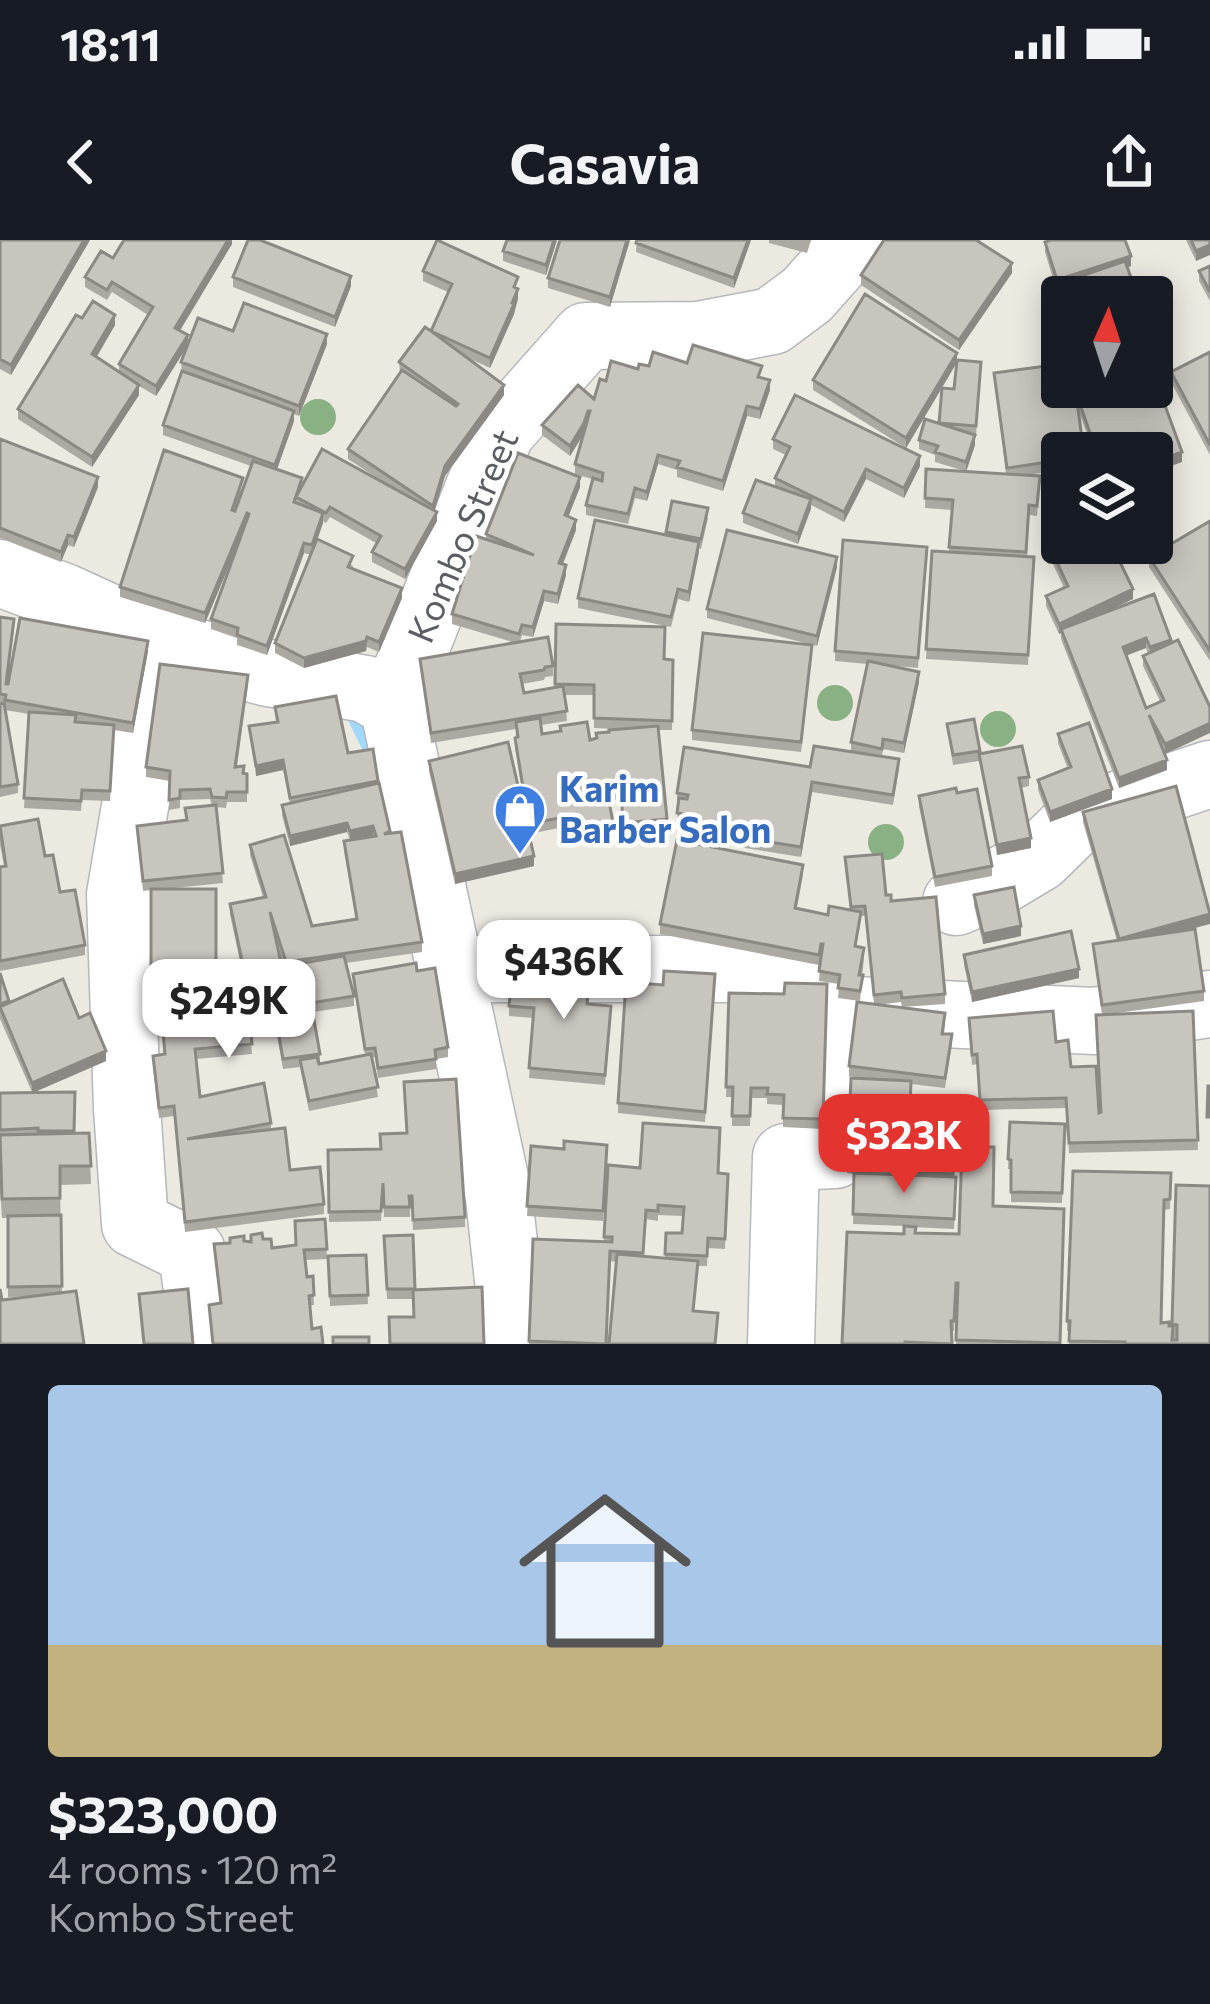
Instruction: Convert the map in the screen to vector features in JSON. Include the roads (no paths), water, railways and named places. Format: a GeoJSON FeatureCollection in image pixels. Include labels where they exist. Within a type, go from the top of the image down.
{"type":"FeatureCollection","features":[{"type":"Feature","properties":{"kind":"street","name":"Kombo Street"},"geometry":{"type":"LineString","coordinates":[[393,706],[500,432],[586,336],[699,335],[772,321],[807,295],[856,240]]}},
{"type":"Feature","properties":{"kind":"street"},"geometry":{"type":"LineString","coordinates":[[0,573],[166,644],[268,673],[366,688],[393,706],[499,1198],[518,1344]]}},
{"type":"Feature","properties":{"kind":"street"},"geometry":{"type":"LineString","coordinates":[[166,644],[120,895],[127,1108],[135,1224],[192,1252],[204,1344]]}},
{"type":"Feature","properties":{"kind":"street"},"geometry":{"type":"LineString","coordinates":[[956,902],[1039,858],[1081,817],[1210,774]]}},
{"type":"Feature","properties":{"kind":"street"},"geometry":{"type":"LineString","coordinates":[[451,969],[746,969],[830,989],[835,1155],[786,1157],[781,1344]]}},
{"type":"Feature","properties":{"kind":"street"},"geometry":{"type":"LineString","coordinates":[[832,1009],[1094,1021],[1210,1004]]}},
{"type":"Feature","properties":{"kind":"waterway"},"geometry":{"type":"LineString","coordinates":[[345,705],[351,706],[376,757]]}},
{"type":"Feature","properties":{"kind":"place","name":"Karim Barber Salon"},"geometry":{"type":"Point","coordinates":[520,856]}}]}
